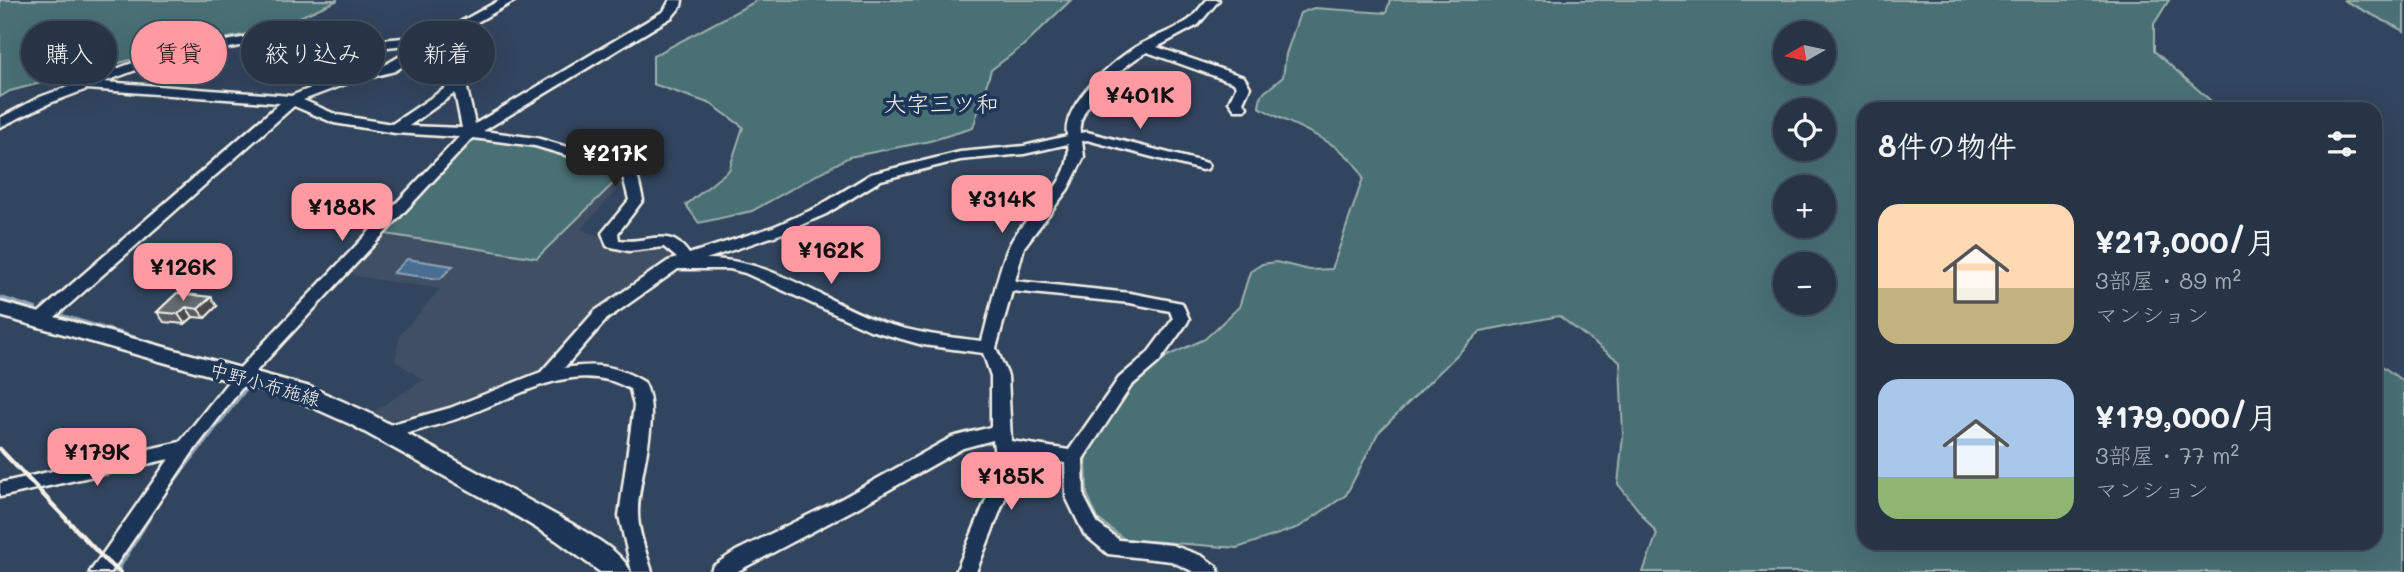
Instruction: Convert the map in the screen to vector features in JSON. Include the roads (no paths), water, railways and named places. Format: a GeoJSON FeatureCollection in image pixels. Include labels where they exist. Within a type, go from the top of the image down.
{"type":"FeatureCollection","features":[{"type":"Feature","properties":{"kind":"main road","name":"中野小布施線"},"geometry":{"type":"LineString","coordinates":[[0,309],[241,377],[266,381],[337,405],[574,537],[618,572]]}},
{"type":"Feature","properties":{"kind":"street"},"geometry":{"type":"LineString","coordinates":[[470,21],[510,0]]}},
{"type":"Feature","properties":{"kind":"street"},"geometry":{"type":"LineString","coordinates":[[100,572],[186,448],[241,377],[470,133],[668,14],[676,0]]}},
{"type":"Feature","properties":{"kind":"street"},"geometry":{"type":"LineString","coordinates":[[988,348],[1017,246],[1071,173],[1077,157],[1072,124],[1079,109],[1097,86],[1145,47],[1195,22],[1213,0]]}},
{"type":"Feature","properties":{"kind":"street"},"geometry":{"type":"LineString","coordinates":[[0,123],[45,100],[173,54],[315,28],[330,30],[360,44],[399,42]]}},
{"type":"Feature","properties":{"kind":"street"},"geometry":{"type":"LineString","coordinates":[[1145,47],[1239,80],[1243,87],[1236,102],[1240,107]]}},
{"type":"Feature","properties":{"kind":"street"},"geometry":{"type":"LineString","coordinates":[[40,321],[292,100],[343,80],[390,68],[399,63]]}},
{"type":"Feature","properties":{"kind":"street"},"geometry":{"type":"LineString","coordinates":[[395,129],[460,84]]}},
{"type":"Feature","properties":{"kind":"street"},"geometry":{"type":"LineString","coordinates":[[461,84],[470,133]]}},
{"type":"Feature","properties":{"kind":"street"},"geometry":{"type":"LineString","coordinates":[[88,85],[292,100],[334,119],[395,129],[470,133],[536,142],[621,167],[631,179],[636,200],[610,233],[612,243],[628,246],[651,241],[668,242],[677,246],[679,262]]}},
{"type":"Feature","properties":{"kind":"street"},"geometry":{"type":"LineString","coordinates":[[547,376],[601,315],[679,262],[778,230],[821,211],[876,177],[960,156],[1024,150],[1087,136],[1202,166]]}},
{"type":"Feature","properties":{"kind":"street"},"geometry":{"type":"LineString","coordinates":[[679,262],[730,264],[750,269],[876,326],[923,339],[988,348],[997,358],[1002,391],[1006,473],[966,572]]}},
{"type":"Feature","properties":{"kind":"street"},"geometry":{"type":"LineString","coordinates":[[1007,285],[1176,307],[1181,319],[1153,359],[1125,382],[1074,458],[1075,497],[1091,529],[1115,548],[1172,553],[1195,562],[1209,572]]}},
{"type":"Feature","properties":{"kind":"street"},"geometry":{"type":"LineString","coordinates":[[384,433],[455,413],[547,376],[590,370],[617,374],[638,386],[643,406],[628,516],[642,572]]}},
{"type":"Feature","properties":{"kind":"street"},"geometry":{"type":"LineString","coordinates":[[720,572],[743,557],[848,504],[958,442],[1003,439],[1074,458]]}},
{"type":"Feature","properties":{"kind":"street"},"geometry":{"type":"LineString","coordinates":[[0,490],[186,448]]}},
{"type":"Feature","properties":{"kind":"water"},"geometry":{"type":"Polygon","coordinates":[[[407,259],[453,266],[440,279],[393,273],[407,259]]]}},
{"type":"Feature","properties":{"kind":"waterway"},"geometry":{"type":"LineString","coordinates":[[0,298],[35,309]]}},
{"type":"Feature","properties":{"kind":"waterway"},"geometry":{"type":"LineString","coordinates":[[55,314],[175,350]]}},
{"type":"Feature","properties":{"kind":"waterway"},"geometry":{"type":"LineString","coordinates":[[166,491],[245,389]]}},
{"type":"Feature","properties":{"kind":"waterway"},"geometry":{"type":"LineString","coordinates":[[116,572],[161,498]]}},
{"type":"Feature","properties":{"kind":"railway"},"geometry":{"type":"LineString","coordinates":[[0,449],[107,562],[120,572]]}},
{"type":"Feature","properties":{"kind":"district","name":"大字三ツ和"},"geometry":{"type":"Point","coordinates":[941,104]}}]}
